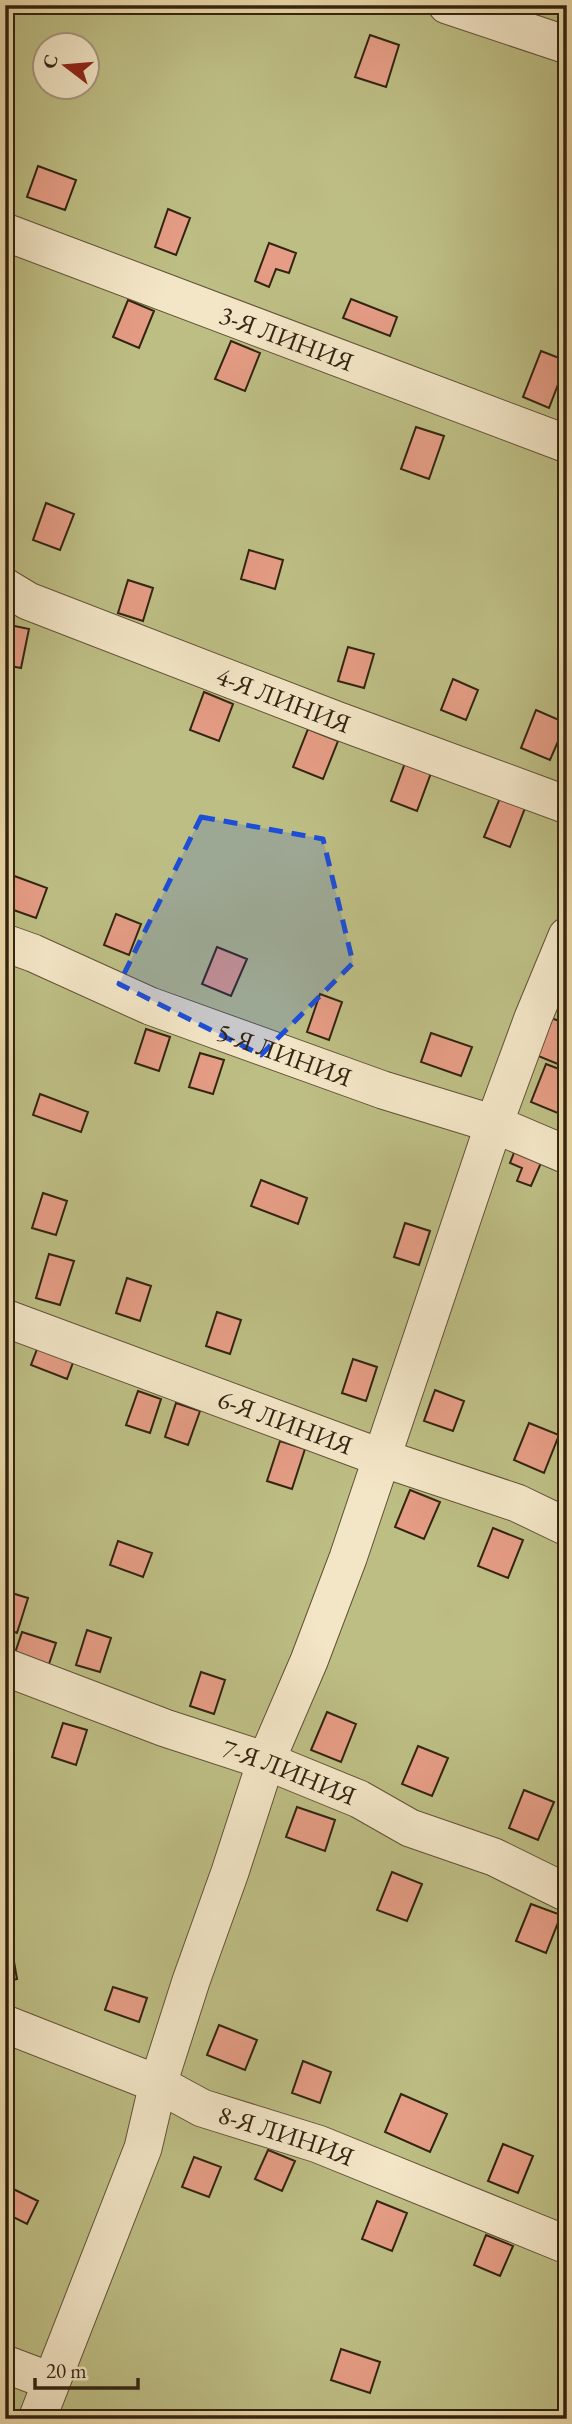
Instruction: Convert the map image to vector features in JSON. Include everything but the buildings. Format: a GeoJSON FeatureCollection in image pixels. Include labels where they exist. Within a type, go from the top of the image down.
{"type":"FeatureCollection","features":[{"type":"Feature","properties":{"kind":"street"},"geometry":{"type":"LineString","coordinates":[[447,5],[567,45]]}},
{"type":"Feature","properties":{"kind":"street","name":"3-Я ЛИНИЯ"},"geometry":{"type":"LineString","coordinates":[[5,232],[567,444]]}},
{"type":"Feature","properties":{"kind":"street","name":"4-Я ЛИНИЯ"},"geometry":{"type":"LineString","coordinates":[[5,587],[28,601],[336,720],[567,805]]}},
{"type":"Feature","properties":{"kind":"street"},"geometry":{"type":"LineString","coordinates":[[37,2419],[143,2148],[158,2084],[266,1761],[309,1661],[382,1458],[494,1124],[567,936]]}},
{"type":"Feature","properties":{"kind":"street","name":"5-Я ЛИНИЯ"},"geometry":{"type":"LineString","coordinates":[[5,943],[150,1006],[383,1090],[494,1124],[567,1155]]}},
{"type":"Feature","properties":{"kind":"street","name":"6-Я ЛИНИЯ"},"geometry":{"type":"LineString","coordinates":[[5,1318],[382,1458],[517,1503],[567,1527]]}},
{"type":"Feature","properties":{"kind":"street","name":"7-Я ЛИНИЯ"},"geometry":{"type":"LineString","coordinates":[[5,1667],[165,1728],[266,1761],[359,1799],[410,1828],[494,1857],[567,1892]]}},
{"type":"Feature","properties":{"kind":"street","name":"8-Я ЛИНИЯ"},"geometry":{"type":"LineString","coordinates":[[5,2024],[158,2084],[202,2108],[318,2144],[567,2245]]}},
{"type":"Feature","properties":{"kind":"street"},"geometry":{"type":"LineString","coordinates":[[5,2364],[50,2381]]}},
{"type":"Feature","properties":{"kind":"highlighted area"},"geometry":{"type":"Polygon","coordinates":[[[201,817],[323,839],[353,963],[261,1055],[119,984],[201,817]]]}},
{"type":"Feature","properties":{"kind":"green space"},"geometry":{"type":"Polygon","coordinates":[[[5,5],[567,5],[567,2419],[5,2419],[5,5]]]}}]}
